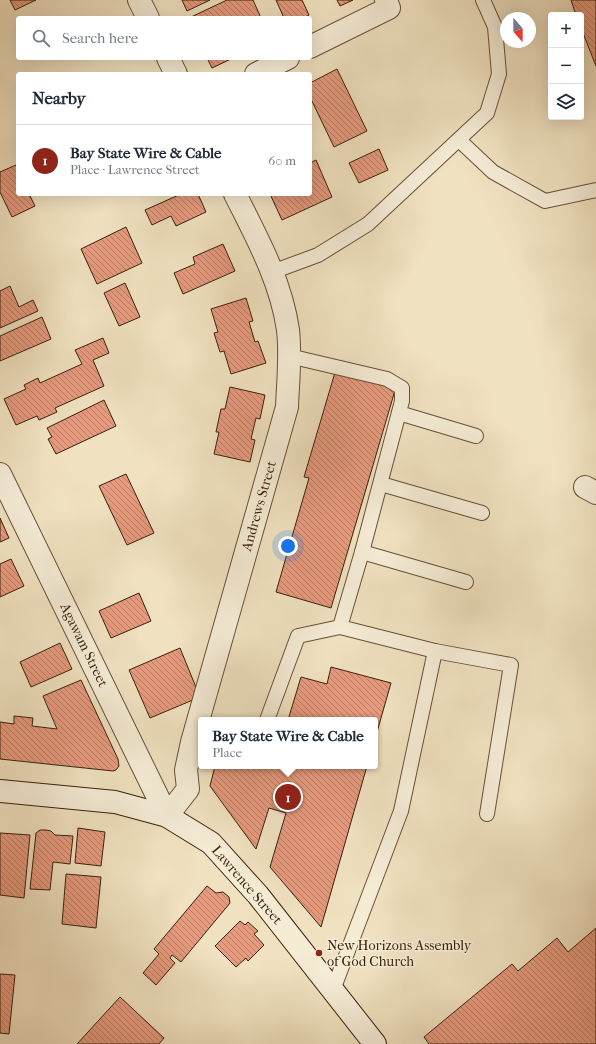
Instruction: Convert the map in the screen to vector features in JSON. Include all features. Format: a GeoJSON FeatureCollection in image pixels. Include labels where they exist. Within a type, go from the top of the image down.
{"type":"FeatureCollection","features":[{"type":"Feature","properties":{"kind":"street"},"geometry":{"type":"LineString","coordinates":[[139,0],[147,16]]}},
{"type":"Feature","properties":{"kind":"street"},"geometry":{"type":"LineString","coordinates":[[312,46],[389,8],[386,0]]}},
{"type":"Feature","properties":{"kind":"street"},"geometry":{"type":"LineString","coordinates":[[169,60],[175,72]]}},
{"type":"Feature","properties":{"kind":"street"},"geometry":{"type":"LineString","coordinates":[[260,72],[284,60]]}},
{"type":"Feature","properties":{"kind":"street","name":"Andrews Street"},"geometry":{"type":"LineString","coordinates":[[199,717],[287,407],[289,356],[288,331],[282,303],[272,272],[236,196]]}},
{"type":"Feature","properties":{"kind":"street","name":"Agawam Street"},"geometry":{"type":"LineString","coordinates":[[0,474],[167,816]]}},
{"type":"Feature","properties":{"kind":"street","name":"Andrews Street"},"geometry":{"type":"LineString","coordinates":[[167,816],[188,789],[186,770],[198,721]]}},
{"type":"Feature","properties":{"kind":"street","name":"Lawrence Street"},"geometry":{"type":"LineString","coordinates":[[0,791],[115,802],[167,816],[211,843],[258,894],[374,1044]]}},
{"type":"Feature","properties":{"kind":"lane"},"geometry":{"type":"LineString","coordinates":[[272,272],[318,255],[368,224],[486,113],[499,74],[494,27],[483,0]]}},
{"type":"Feature","properties":{"kind":"lane"},"geometry":{"type":"LineString","coordinates":[[459,140],[494,172],[545,201],[596,190]]}},
{"type":"Feature","properties":{"kind":"lane"},"geometry":{"type":"LineString","coordinates":[[289,356],[387,380],[402,388],[402,400],[381,484],[340,627]]}},
{"type":"Feature","properties":{"kind":"lane"},"geometry":{"type":"LineString","coordinates":[[399,413],[476,436]]}},
{"type":"Feature","properties":{"kind":"lane"},"geometry":{"type":"LineString","coordinates":[[381,484],[482,513]]}},
{"type":"Feature","properties":{"kind":"lane"},"geometry":{"type":"LineString","coordinates":[[362,552],[466,582]]}},
{"type":"Feature","properties":{"kind":"lane"},"geometry":{"type":"LineString","coordinates":[[268,717],[298,636],[340,627],[434,651],[511,665],[486,814]]}},
{"type":"Feature","properties":{"kind":"lane"},"geometry":{"type":"LineString","coordinates":[[333,990],[401,811],[434,651]]}},
{"type":"Feature","properties":{"kind":"building"},"geometry":{"type":"Polygon","coordinates":[[[10,0],[36,0],[15,10],[10,0]]]}},
{"type":"Feature","properties":{"kind":"building"},"geometry":{"type":"Polygon","coordinates":[[[182,0],[210,0],[187,11],[182,0]]]}},
{"type":"Feature","properties":{"kind":"building"},"geometry":{"type":"Polygon","coordinates":[[[227,0],[253,0],[260,16],[193,16],[227,0]]]}},
{"type":"Feature","properties":{"kind":"building"},"geometry":{"type":"Polygon","coordinates":[[[276,0],[302,0],[309,15],[307,16],[283,16],[276,0]]]}},
{"type":"Feature","properties":{"kind":"building"},"geometry":{"type":"Polygon","coordinates":[[[337,0],[353,0],[340,6],[337,0]]]}},
{"type":"Feature","properties":{"kind":"building"},"geometry":{"type":"Polygon","coordinates":[[[571,0],[596,0],[596,66],[584,36],[584,12],[575,12],[571,0]]]}},
{"type":"Feature","properties":{"kind":"building"},"geometry":{"type":"Polygon","coordinates":[[[208,60],[229,60],[212,68],[208,60]]]}},
{"type":"Feature","properties":{"kind":"building"},"geometry":{"type":"Polygon","coordinates":[[[337,69],[367,131],[334,147],[312,101],[312,82],[337,69]]]}},
{"type":"Feature","properties":{"kind":"building"},"geometry":{"type":"Polygon","coordinates":[[[379,149],[388,170],[359,183],[349,163],[379,149]]]}},
{"type":"Feature","properties":{"kind":"building"},"geometry":{"type":"Polygon","coordinates":[[[316,160],[332,197],[282,220],[271,196],[312,196],[312,162],[316,160]]]}},
{"type":"Feature","properties":{"kind":"building"},"geometry":{"type":"Polygon","coordinates":[[[16,165],[16,196],[30,196],[35,206],[12,217],[0,192],[0,172],[16,165]]]}},
{"type":"Feature","properties":{"kind":"building"},"geometry":{"type":"Polygon","coordinates":[[[176,196],[199,196],[206,212],[176,226],[171,216],[152,225],[145,210],[176,196]]]}},
{"type":"Feature","properties":{"kind":"building"},"geometry":{"type":"Polygon","coordinates":[[[126,227],[142,263],[97,284],[81,249],[126,227]]]}},
{"type":"Feature","properties":{"kind":"building"},"geometry":{"type":"Polygon","coordinates":[[[223,244],[235,271],[183,294],[174,273],[195,264],[193,257],[223,244]]]}},
{"type":"Feature","properties":{"kind":"building"},"geometry":{"type":"Polygon","coordinates":[[[125,283],[140,317],[119,326],[104,293],[125,283]]]}},
{"type":"Feature","properties":{"kind":"building"},"geometry":{"type":"Polygon","coordinates":[[[10,286],[19,307],[33,300],[38,311],[0,328],[0,291],[10,286]]]}},
{"type":"Feature","properties":{"kind":"building"},"geometry":{"type":"Polygon","coordinates":[[[246,298],[253,321],[249,322],[255,342],[258,341],[266,363],[231,374],[224,351],[220,352],[214,333],[218,332],[211,309],[246,298]]]}},
{"type":"Feature","properties":{"kind":"building"},"geometry":{"type":"Polygon","coordinates":[[[42,317],[51,339],[0,361],[0,336],[42,317]]]}},
{"type":"Feature","properties":{"kind":"building"},"geometry":{"type":"Polygon","coordinates":[[[103,338],[109,353],[93,360],[104,386],[55,408],[57,412],[39,420],[37,416],[16,425],[4,399],[26,389],[24,385],[38,378],[40,383],[82,364],[75,350],[103,338]]]}},
{"type":"Feature","properties":{"kind":"building"},"geometry":{"type":"Polygon","coordinates":[[[336,369],[396,387],[331,608],[276,592],[309,478],[304,477],[336,369]]]}},
{"type":"Feature","properties":{"kind":"building"},"geometry":{"type":"Polygon","coordinates":[[[230,387],[265,395],[260,419],[256,418],[251,439],[255,440],[250,462],[214,454],[219,432],[216,432],[221,409],[225,409],[230,387]]]}},
{"type":"Feature","properties":{"kind":"building"},"geometry":{"type":"Polygon","coordinates":[[[104,400],[116,426],[56,454],[48,439],[52,437],[47,428],[104,400]]]}},
{"type":"Feature","properties":{"kind":"building"},"geometry":{"type":"Polygon","coordinates":[[[126,474],[154,533],[127,545],[99,486],[126,474]]]}},
{"type":"Feature","properties":{"kind":"building"},"geometry":{"type":"Polygon","coordinates":[[[0,518],[9,538],[0,542],[0,518]]]}},
{"type":"Feature","properties":{"kind":"building"},"geometry":{"type":"Polygon","coordinates":[[[11,559],[24,586],[0,597],[0,564],[11,559]]]}},
{"type":"Feature","properties":{"kind":"building"},"geometry":{"type":"Polygon","coordinates":[[[139,593],[151,621],[111,638],[99,611],[139,593]]]}},
{"type":"Feature","properties":{"kind":"building"},"geometry":{"type":"Polygon","coordinates":[[[60,643],[72,669],[31,687],[20,662],[60,643]]]}},
{"type":"Feature","properties":{"kind":"building"},"geometry":{"type":"Polygon","coordinates":[[[180,648],[200,697],[150,718],[129,670],[180,648]]]}},
{"type":"Feature","properties":{"kind":"building"},"geometry":{"type":"Polygon","coordinates":[[[331,667],[391,683],[378,728],[378,717],[289,717],[301,677],[327,684],[331,667]]]}},
{"type":"Feature","properties":{"kind":"building"},"geometry":{"type":"Polygon","coordinates":[[[81,680],[118,759],[119,766],[116,770],[113,771],[0,759],[0,722],[14,724],[14,716],[33,718],[32,726],[57,729],[43,696],[81,680]]]}},
{"type":"Feature","properties":{"kind":"building"},"geometry":{"type":"Polygon","coordinates":[[[214,769],[366,769],[321,927],[270,867],[286,813],[269,808],[256,849],[210,786],[214,769]]]}},
{"type":"Feature","properties":{"kind":"building"},"geometry":{"type":"Polygon","coordinates":[[[78,828],[105,832],[101,866],[75,863],[78,828]]]}},
{"type":"Feature","properties":{"kind":"building"},"geometry":{"type":"Polygon","coordinates":[[[40,830],[51,831],[55,835],[73,836],[70,864],[53,862],[50,890],[30,889],[36,833],[40,830]]]}},
{"type":"Feature","properties":{"kind":"building"},"geometry":{"type":"Polygon","coordinates":[[[0,833],[30,835],[24,898],[0,895],[0,833]]]}},
{"type":"Feature","properties":{"kind":"building"},"geometry":{"type":"Polygon","coordinates":[[[66,874],[101,877],[96,928],[62,924],[66,874]]]}},
{"type":"Feature","properties":{"kind":"building"},"geometry":{"type":"Polygon","coordinates":[[[207,886],[216,893],[223,892],[229,897],[230,903],[181,962],[172,955],[170,958],[175,963],[156,985],[143,973],[159,954],[154,949],[207,886]]]}},
{"type":"Feature","properties":{"kind":"building"},"geometry":{"type":"Polygon","coordinates":[[[240,921],[245,925],[248,922],[258,931],[254,934],[264,945],[248,961],[246,958],[236,967],[215,946],[240,921]]]}},
{"type":"Feature","properties":{"kind":"building"},"geometry":{"type":"Polygon","coordinates":[[[596,928],[596,1044],[429,1044],[424,1037],[512,964],[518,971],[557,938],[568,952],[596,928]]]}},
{"type":"Feature","properties":{"kind":"building"},"geometry":{"type":"Polygon","coordinates":[[[0,974],[15,975],[9,1034],[0,1033],[0,974]]]}},
{"type":"Feature","properties":{"kind":"building"},"geometry":{"type":"Polygon","coordinates":[[[120,997],[164,1038],[159,1044],[77,1044],[120,997]]]}},
{"type":"Feature","properties":{"kind":"place","name":"Bay State Wire & Cable"},"geometry":{"type":"Point","coordinates":[288,797]}},
{"type":"Feature","properties":{"kind":"place","name":"New Horizons Assembly of God Church"},"geometry":{"type":"Point","coordinates":[319,953]}}]}
